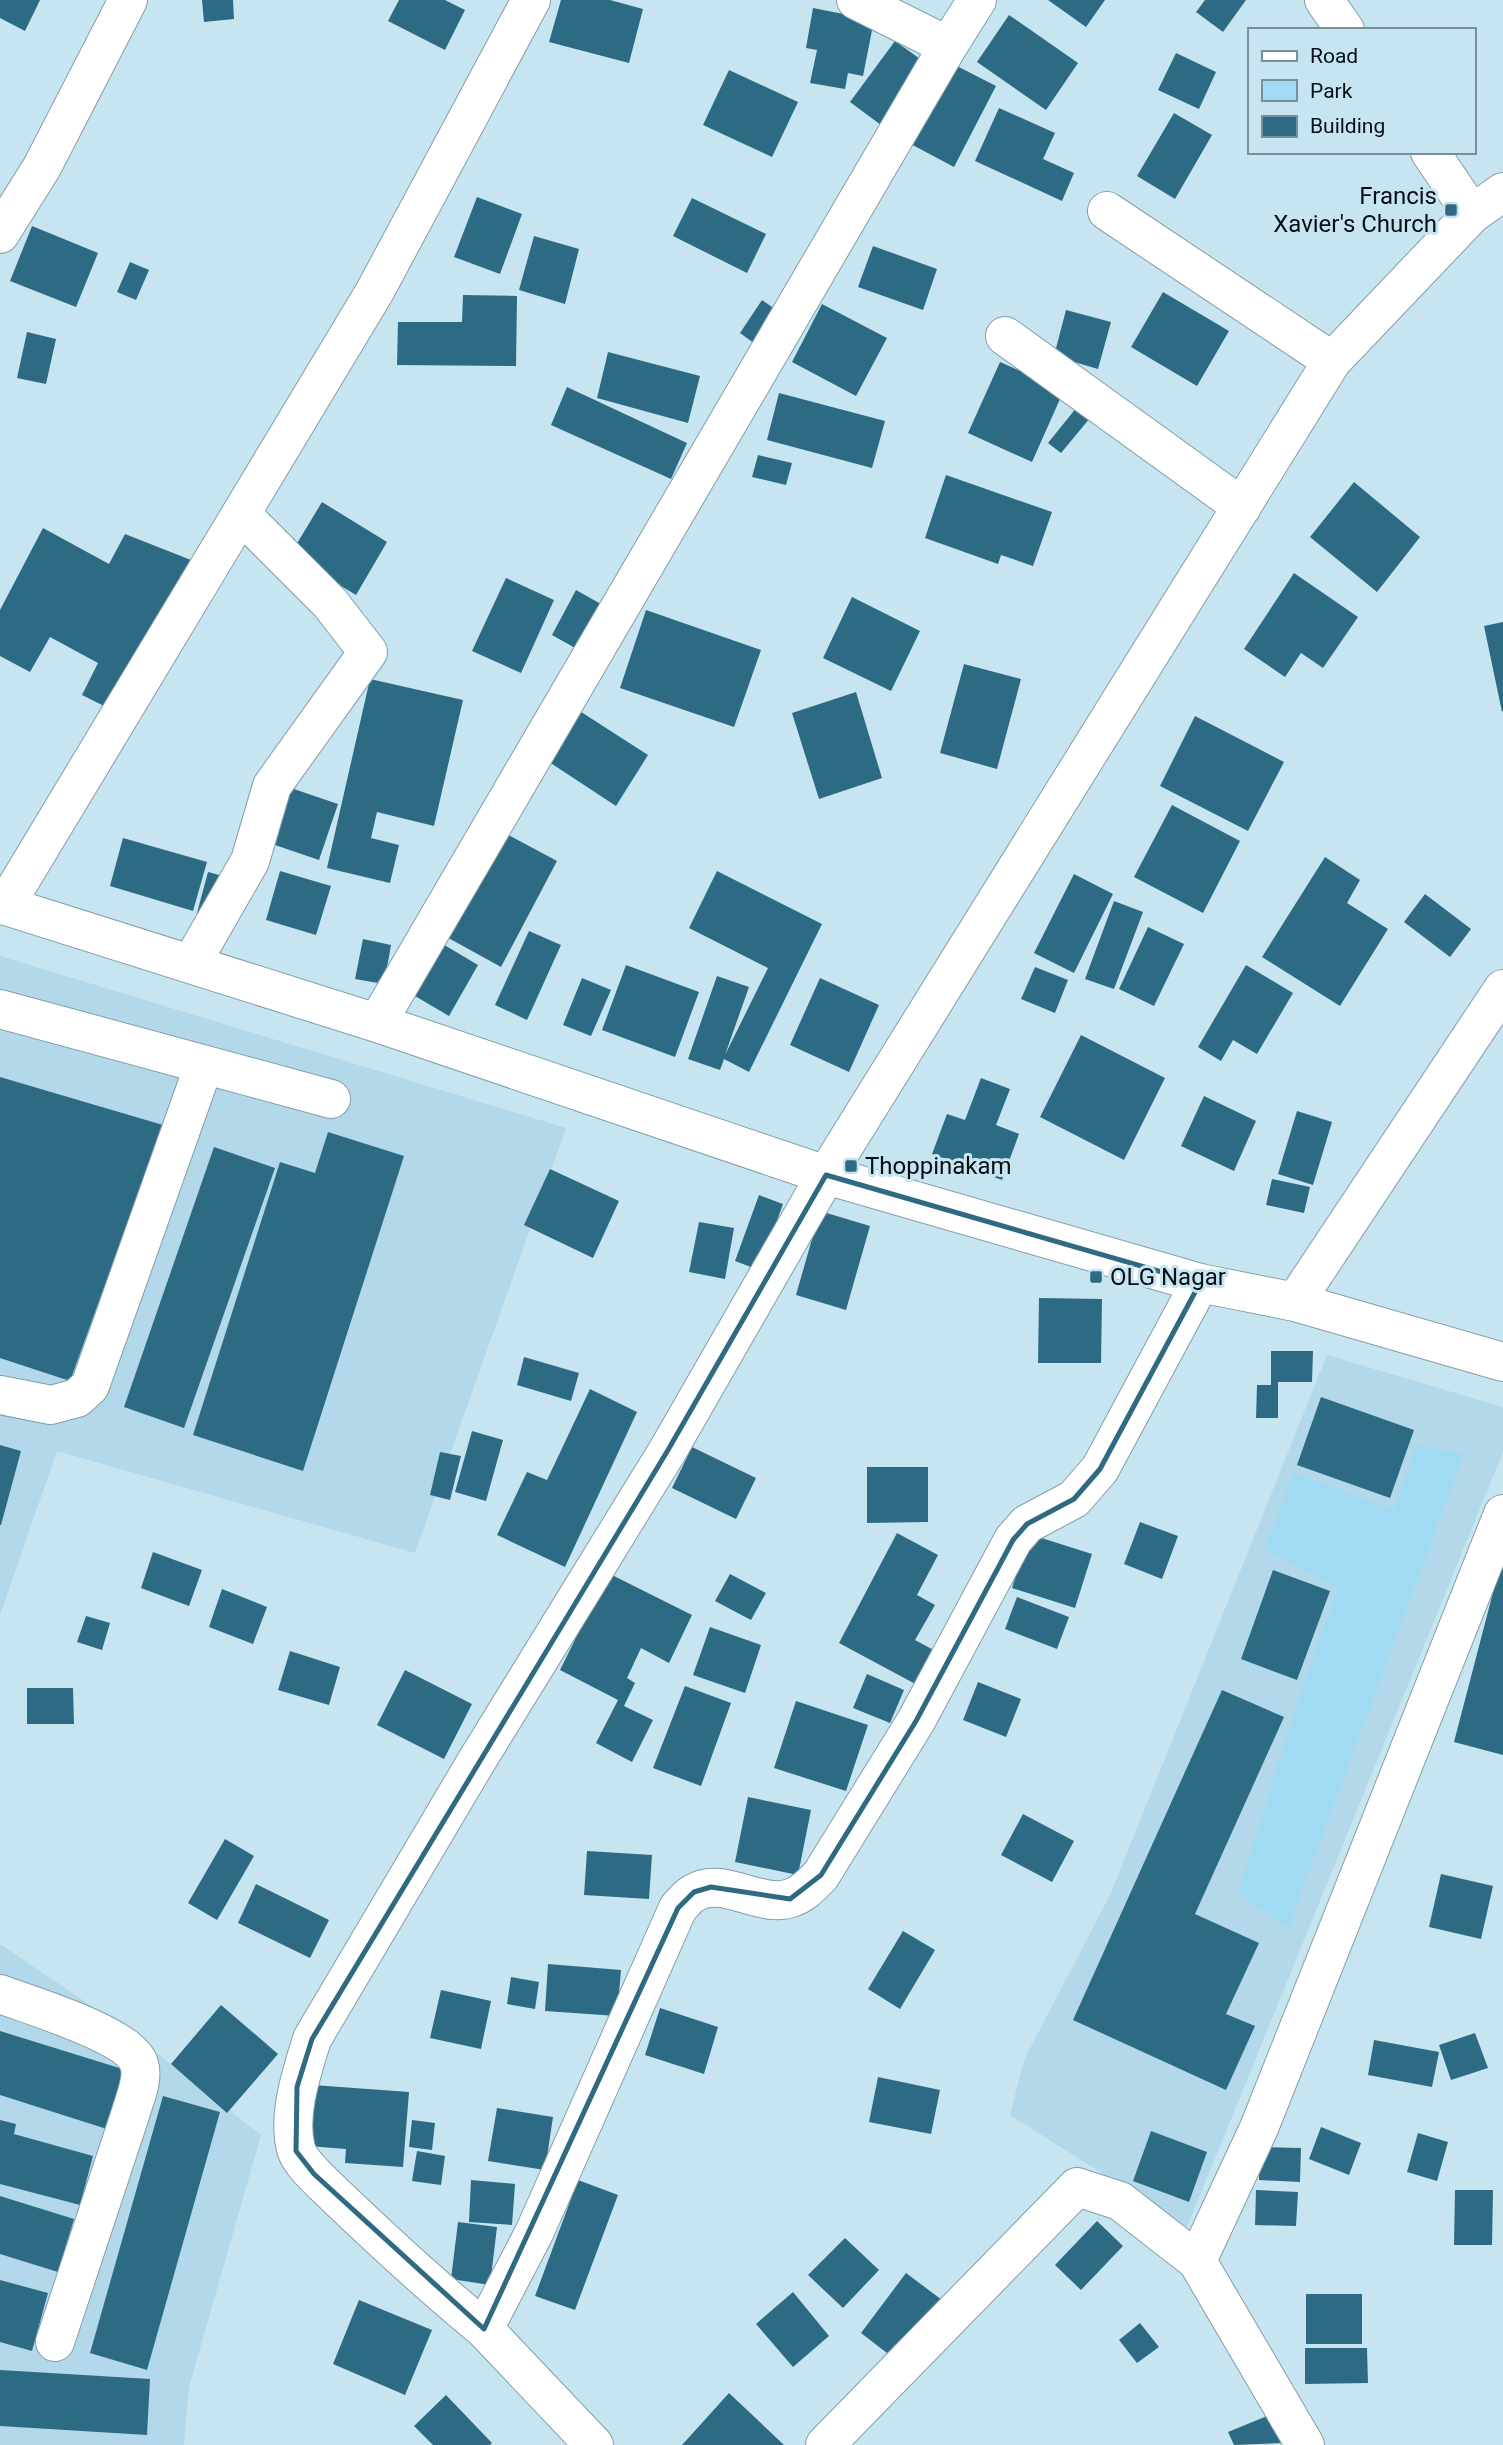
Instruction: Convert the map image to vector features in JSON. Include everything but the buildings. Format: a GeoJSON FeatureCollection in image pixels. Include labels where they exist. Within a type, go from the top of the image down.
{"type":"FeatureCollection","features":[{"type":"Feature","properties":{"kind":"street"},"geometry":{"type":"LineString","coordinates":[[0,234],[42,167],[128,0]]}},
{"type":"Feature","properties":{"kind":"street"},"geometry":{"type":"LineString","coordinates":[[531,0],[375,291],[3,905],[377,1023],[826,1175],[1200,1283],[1295,1302],[1503,1362]]}},
{"type":"Feature","properties":{"kind":"street"},"geometry":{"type":"LineString","coordinates":[[856,0],[948,46]]}},
{"type":"Feature","properties":{"kind":"street"},"geometry":{"type":"LineString","coordinates":[[377,1023],[977,0]]}},
{"type":"Feature","properties":{"kind":"street"},"geometry":{"type":"LineString","coordinates":[[1324,0],[1344,28]]}},
{"type":"Feature","properties":{"kind":"street"},"geometry":{"type":"LineString","coordinates":[[1431,154],[1472,214]]}},
{"type":"Feature","properties":{"kind":"street"},"geometry":{"type":"LineString","coordinates":[[594,2445],[484,2329],[386,2244],[314,2174],[296,2151],[297,2087],[312,2039],[476,1762],[668,1450],[826,1175],[1332,361],[1472,214],[1503,192]]}},
{"type":"Feature","properties":{"kind":"street"},"geometry":{"type":"LineString","coordinates":[[1107,211],[1332,361]]}},
{"type":"Feature","properties":{"kind":"street"},"geometry":{"type":"LineString","coordinates":[[1005,336],[1242,507]]}},
{"type":"Feature","properties":{"kind":"street"},"geometry":{"type":"LineString","coordinates":[[191,964],[250,861],[272,786],[368,652],[330,603],[241,514]]}},
{"type":"Feature","properties":{"kind":"street"},"geometry":{"type":"LineString","coordinates":[[1295,1302],[1503,989]]}},
{"type":"Feature","properties":{"kind":"street"},"geometry":{"type":"LineString","coordinates":[[0,1009],[331,1099]]}},
{"type":"Feature","properties":{"kind":"street"},"geometry":{"type":"LineString","coordinates":[[0,1395],[51,1405],[77,1398],[90,1386],[204,1065]]}},
{"type":"Feature","properties":{"kind":"street"},"geometry":{"type":"LineString","coordinates":[[484,2329],[535,2231],[677,1908],[694,1892],[711,1887],[772,1900],[790,1899],[808,1889],[821,1875],[916,1721],[1013,1540],[1027,1524],[1074,1499],[1094,1477],[1200,1283]]}},
{"type":"Feature","properties":{"kind":"street"},"geometry":{"type":"LineString","coordinates":[[1197,2261],[1259,2128],[1503,1514]]}},
{"type":"Feature","properties":{"kind":"street"},"geometry":{"type":"LineString","coordinates":[[0,1994],[110,2036],[126,2047],[139,2064],[139,2082],[131,2112],[55,2342]]}},
{"type":"Feature","properties":{"kind":"street"},"geometry":{"type":"LineString","coordinates":[[825,2445],[1077,2187],[1120,2201],[1197,2261],[1305,2445]]}},
{"type":"Feature","properties":{"kind":"highlighted area"},"geometry":{"type":"Polygon","coordinates":[[[826,1175],[1200,1283],[1100,1469],[1074,1499],[1027,1524],[1013,1540],[916,1721],[821,1875],[790,1899],[711,1887],[694,1892],[678,1908],[484,2329],[314,2174],[296,2151],[297,2087],[312,2039],[668,1450],[826,1175]]]}},
{"type":"Feature","properties":{"kind":"shaded area"},"geometry":{"type":"Polygon","coordinates":[[[0,956],[566,1128],[415,1553],[57,1451],[0,1615],[0,956]]]}},
{"type":"Feature","properties":{"kind":"shaded area"},"geometry":{"type":"Polygon","coordinates":[[[1327,1355],[1503,1407],[1503,1452],[1187,2227],[1010,2115],[1024,2060],[1111,1893],[1327,1355]]]}},
{"type":"Feature","properties":{"kind":"shaded area"},"geometry":{"type":"Polygon","coordinates":[[[0,1944],[130,2032],[261,2135],[189,2387],[184,2445],[0,2445],[0,1944]]]}},
{"type":"Feature","properties":{"kind":"green space"},"geometry":{"type":"Polygon","coordinates":[[[1417,1445],[1464,1454],[1288,1928],[1238,1893],[1300,1694],[1338,1589],[1264,1549],[1294,1473],[1394,1510],[1417,1445]]]}},
{"type":"Feature","properties":{"kind":"place","name":"Francis Xavier's Church"},"geometry":{"type":"Point","coordinates":[1451,210]}},
{"type":"Feature","properties":{"kind":"place","name":"Thoppinakam"},"geometry":{"type":"Point","coordinates":[851,1166]}},
{"type":"Feature","properties":{"kind":"place","name":"OLG Nagar"},"geometry":{"type":"Point","coordinates":[1096,1277]}}]}
